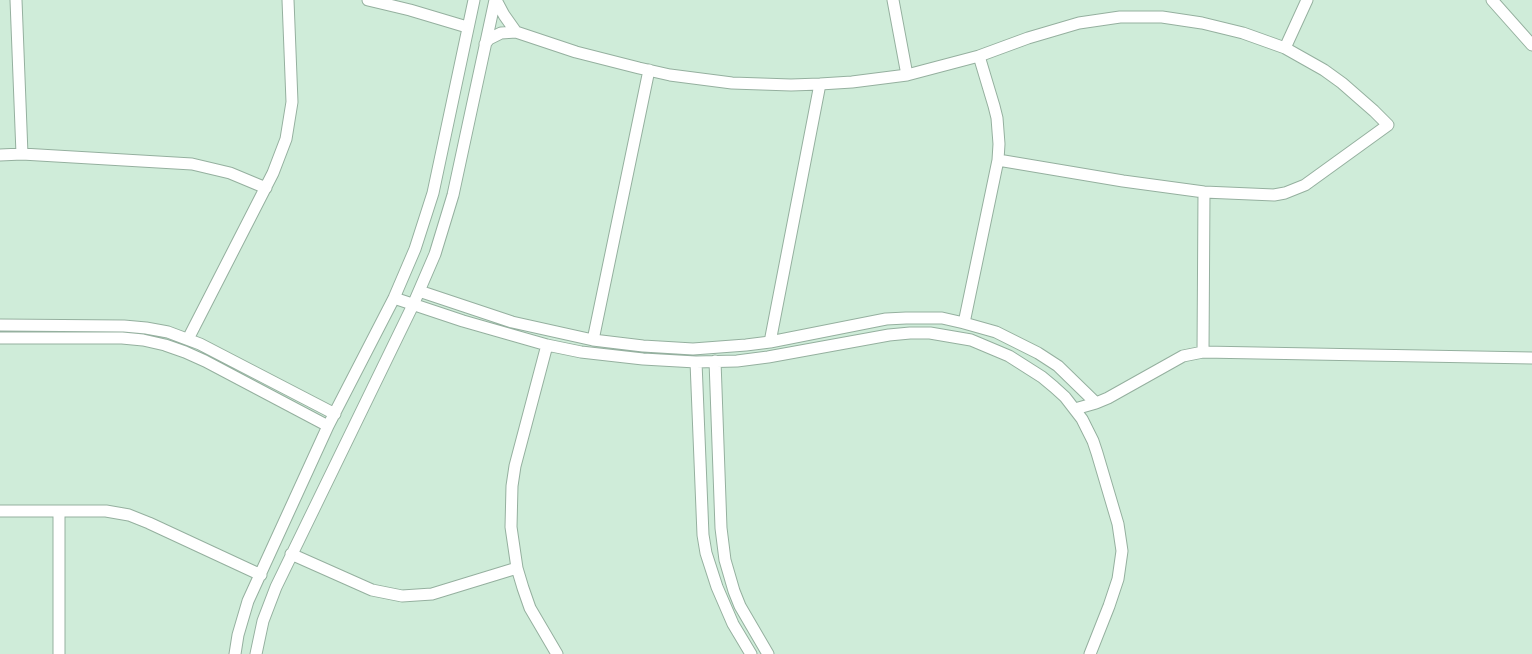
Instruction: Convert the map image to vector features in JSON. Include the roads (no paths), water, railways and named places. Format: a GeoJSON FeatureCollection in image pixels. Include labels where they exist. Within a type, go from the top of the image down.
{"type":"FeatureCollection","features":[{"type":"Feature","properties":{"kind":"street"},"geometry":{"type":"LineString","coordinates":[[16,0],[22,154]]}},
{"type":"Feature","properties":{"kind":"street"},"geometry":{"type":"LineString","coordinates":[[188,339],[281,156],[290,121],[292,102],[288,0]]}},
{"type":"Feature","properties":{"kind":"street"},"geometry":{"type":"LineString","coordinates":[[368,0],[417,12],[467,27]]}},
{"type":"Feature","properties":{"kind":"street"},"geometry":{"type":"LineString","coordinates":[[235,654],[242,618],[248,601],[328,426],[394,298],[415,250],[433,193],[467,27],[474,0]]}},
{"type":"Feature","properties":{"kind":"street"},"geometry":{"type":"LineString","coordinates":[[496,0],[516,32]]}},
{"type":"Feature","properties":{"kind":"street"},"geometry":{"type":"LineString","coordinates":[[256,654],[261,626],[268,606],[414,305],[434,254],[453,195],[485,44],[496,0]]}},
{"type":"Feature","properties":{"kind":"street"},"geometry":{"type":"LineString","coordinates":[[893,0],[907,75]]}},
{"type":"Feature","properties":{"kind":"street"},"geometry":{"type":"LineString","coordinates":[[1285,48],[1307,0]]}},
{"type":"Feature","properties":{"kind":"street"},"geometry":{"type":"LineString","coordinates":[[1492,0],[1532,45]]}},
{"type":"Feature","properties":{"kind":"street"},"geometry":{"type":"LineString","coordinates":[[485,44],[489,39],[501,33],[516,32],[576,52],[649,70],[703,80],[732,83],[784,85],[820,84],[852,82],[907,75],[979,56],[1028,38],[1079,23],[1106,18],[1141,16],[1175,19],[1202,23],[1243,33],[1285,48],[1324,70],[1342,83],[1374,111],[1388,126],[1314,179],[1295,189],[1279,194],[1263,195],[1204,192],[1123,181],[998,160]]}},
{"type":"Feature","properties":{"kind":"street"},"geometry":{"type":"LineString","coordinates":[[964,323],[998,160],[999,144],[997,118],[979,56]]}},
{"type":"Feature","properties":{"kind":"street"},"geometry":{"type":"LineString","coordinates":[[593,340],[649,70]]}},
{"type":"Feature","properties":{"kind":"street"},"geometry":{"type":"LineString","coordinates":[[770,342],[820,84]]}},
{"type":"Feature","properties":{"kind":"street"},"geometry":{"type":"LineString","coordinates":[[0,154],[192,164],[230,173],[266,188]]}},
{"type":"Feature","properties":{"kind":"street"},"geometry":{"type":"LineString","coordinates":[[1203,352],[1204,192]]}},
{"type":"Feature","properties":{"kind":"street"},"geometry":{"type":"LineString","coordinates":[[419,291],[512,322],[552,332],[593,340],[643,346],[693,349],[770,342],[886,320],[906,318],[942,318],[996,332],[1038,353],[1058,366],[1096,403]]}},
{"type":"Feature","properties":{"kind":"street"},"geometry":{"type":"LineString","coordinates":[[394,298],[547,345],[612,356],[643,359],[696,362],[737,361],[768,357],[890,335],[930,333],[971,340],[1009,356],[1042,377],[1065,397],[1075,409],[1088,430],[1098,453],[1118,524],[1122,551],[1118,579],[1090,654]]}},
{"type":"Feature","properties":{"kind":"street"},"geometry":{"type":"LineString","coordinates":[[0,325],[146,328],[168,332],[188,339],[335,414]]}},
{"type":"Feature","properties":{"kind":"street"},"geometry":{"type":"LineString","coordinates":[[0,338],[122,338],[144,340],[165,345],[205,361],[328,426]]}},
{"type":"Feature","properties":{"kind":"street"},"geometry":{"type":"LineString","coordinates":[[547,345],[515,466],[512,486],[511,527],[517,568],[530,608],[557,654]]}},
{"type":"Feature","properties":{"kind":"street"},"geometry":{"type":"LineString","coordinates":[[1075,409],[1096,403],[1183,356],[1203,352],[1532,358]]}},
{"type":"Feature","properties":{"kind":"street"},"geometry":{"type":"LineString","coordinates":[[716,361],[721,528],[725,560],[740,606],[768,654]]}},
{"type":"Feature","properties":{"kind":"street"},"geometry":{"type":"LineString","coordinates":[[696,362],[703,535],[711,570],[722,600],[733,624],[751,654]]}},
{"type":"Feature","properties":{"kind":"street"},"geometry":{"type":"LineString","coordinates":[[0,511],[106,511],[134,517],[261,575]]}},
{"type":"Feature","properties":{"kind":"street"},"geometry":{"type":"LineString","coordinates":[[59,511],[59,654]]}},
{"type":"Feature","properties":{"kind":"street"},"geometry":{"type":"LineString","coordinates":[[292,554],[372,590],[402,596],[432,594],[517,568]]}}]}
